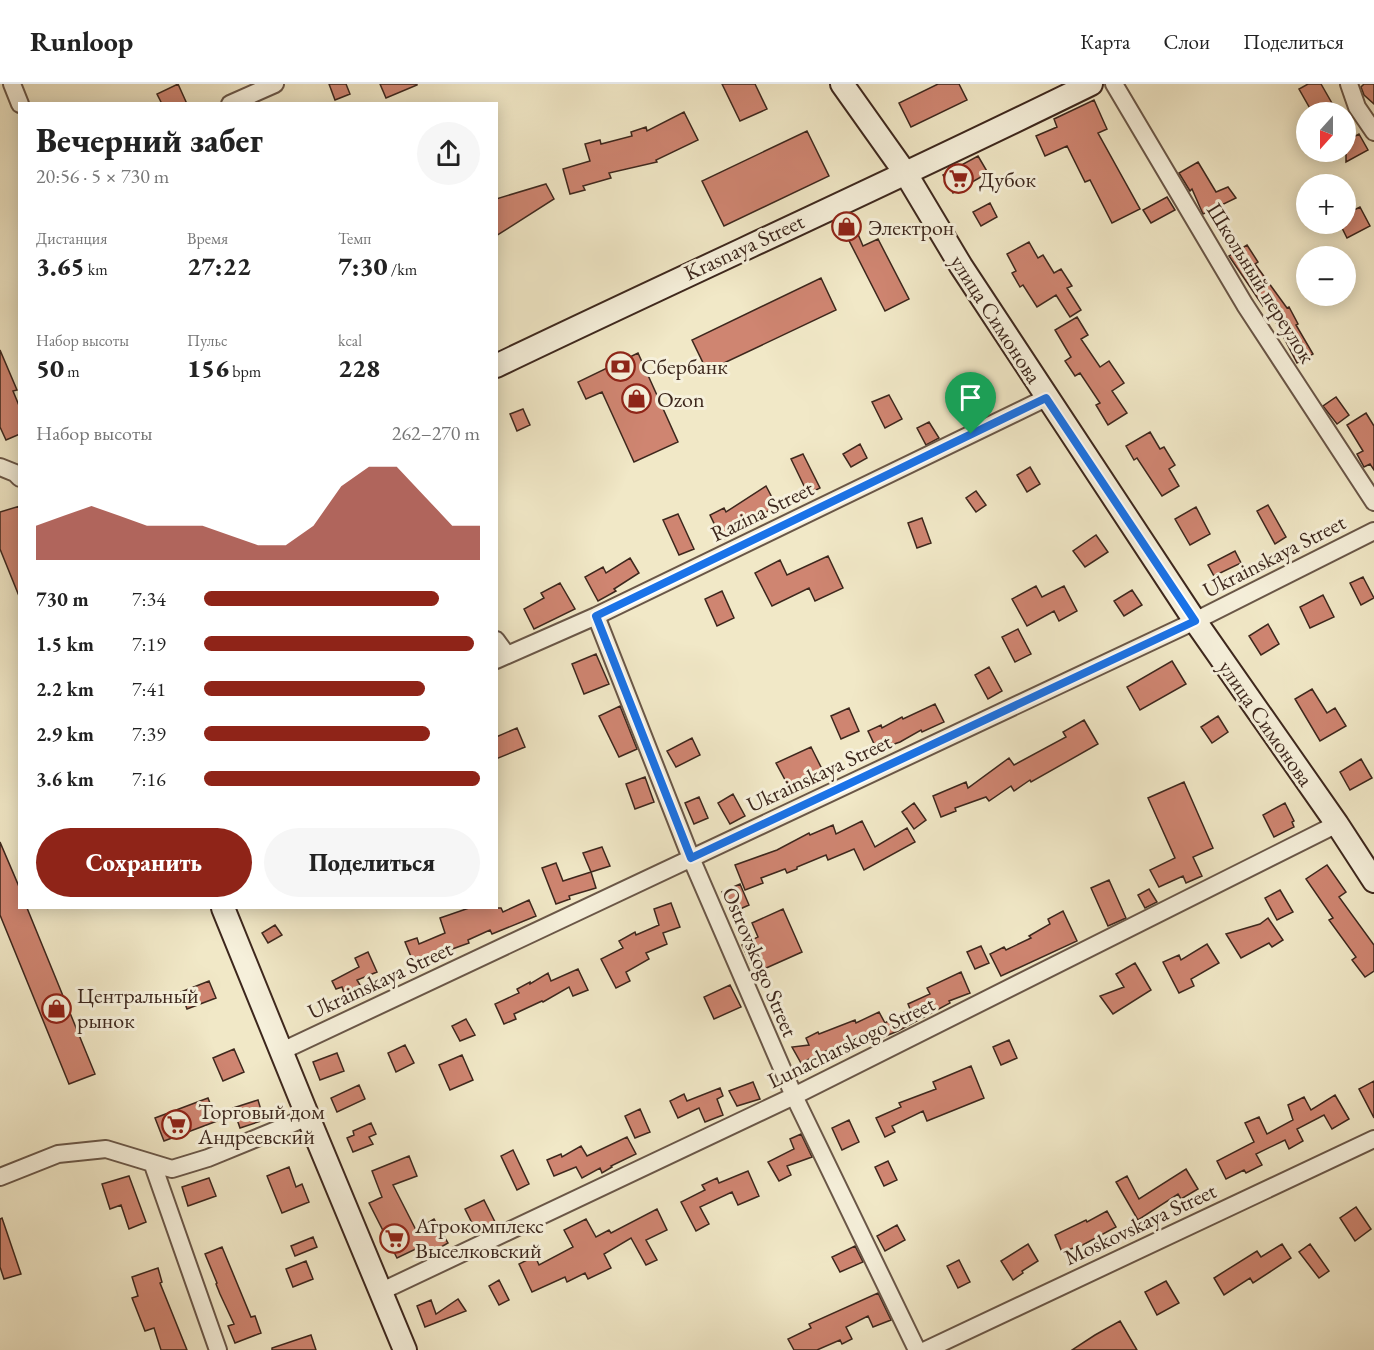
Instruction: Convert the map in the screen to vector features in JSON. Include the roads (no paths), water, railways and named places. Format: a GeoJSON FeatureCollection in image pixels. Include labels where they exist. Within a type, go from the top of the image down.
{"type":"FeatureCollection","features":[{"type":"Feature","properties":{"kind":"street"},"geometry":{"type":"LineString","coordinates":[[12,84],[19,102]]}},
{"type":"Feature","properties":{"kind":"street"},"geometry":{"type":"LineString","coordinates":[[234,102],[275,84]]}},
{"type":"Feature","properties":{"kind":"street","name":"улица Симонова"},"geometry":{"type":"LineString","coordinates":[[842,84],[906,174],[961,266],[1046,398],[1195,621],[1337,824],[1374,881]]}},
{"type":"Feature","properties":{"kind":"street","name":"Krasnaya Street"},"geometry":{"type":"LineString","coordinates":[[498,365],[818,212],[906,174],[1091,84]]}},
{"type":"Feature","properties":{"kind":"street","name":"Школьный переулок"},"geometry":{"type":"LineString","coordinates":[[1114,84],[1245,305],[1374,502]]}},
{"type":"Feature","properties":{"kind":"street"},"geometry":{"type":"LineString","coordinates":[[1349,84],[1357,107],[1374,132]]}},
{"type":"Feature","properties":{"kind":"street","name":"Razina Street"},"geometry":{"type":"LineString","coordinates":[[502,658],[596,616],[1046,398]]}},
{"type":"Feature","properties":{"kind":"street","name":"Ukrainskaya Street"},"geometry":{"type":"LineString","coordinates":[[282,1051],[1195,621],[1374,531]]}},
{"type":"Feature","properties":{"kind":"street","name":"Ostrovskogo Street"},"geometry":{"type":"LineString","coordinates":[[596,616],[691,858],[794,1096],[917,1350]]}},
{"type":"Feature","properties":{"kind":"street","name":"Lunacharskogo Street"},"geometry":{"type":"LineString","coordinates":[[382,1291],[794,1096],[1337,824]]}},
{"type":"Feature","properties":{"kind":"street"},"geometry":{"type":"LineString","coordinates":[[223,909],[405,1350]]}},
{"type":"Feature","properties":{"kind":"street"},"geometry":{"type":"LineString","coordinates":[[0,1177],[58,1154],[105,1149],[172,1169],[208,1158],[308,1117]]}},
{"type":"Feature","properties":{"kind":"street","name":"Moskovskaya Street"},"geometry":{"type":"LineString","coordinates":[[926,1350],[1374,1139]]}},
{"type":"Feature","properties":{"kind":"street"},"geometry":{"type":"LineString","coordinates":[[153,1165],[218,1350]]}},
{"type":"Feature","properties":{"kind":"place","name":"Дубок"},"geometry":{"type":"Point","coordinates":[958,179]}},
{"type":"Feature","properties":{"kind":"place","name":"Электрон"},"geometry":{"type":"Point","coordinates":[847,227]}},
{"type":"Feature","properties":{"kind":"place","name":"Сбербанк"},"geometry":{"type":"Point","coordinates":[620,366]}},
{"type":"Feature","properties":{"kind":"place","name":"Ozon"},"geometry":{"type":"Point","coordinates":[636,399]}},
{"type":"Feature","properties":{"kind":"place","name":"Центральный рынок"},"geometry":{"type":"Point","coordinates":[56,1008]}},
{"type":"Feature","properties":{"kind":"place","name":"Торговый дом Андреевский"},"geometry":{"type":"Point","coordinates":[177,1124]}},
{"type":"Feature","properties":{"kind":"place","name":"Агрокомплекс Выселковский"},"geometry":{"type":"Point","coordinates":[394,1238]}}]}
